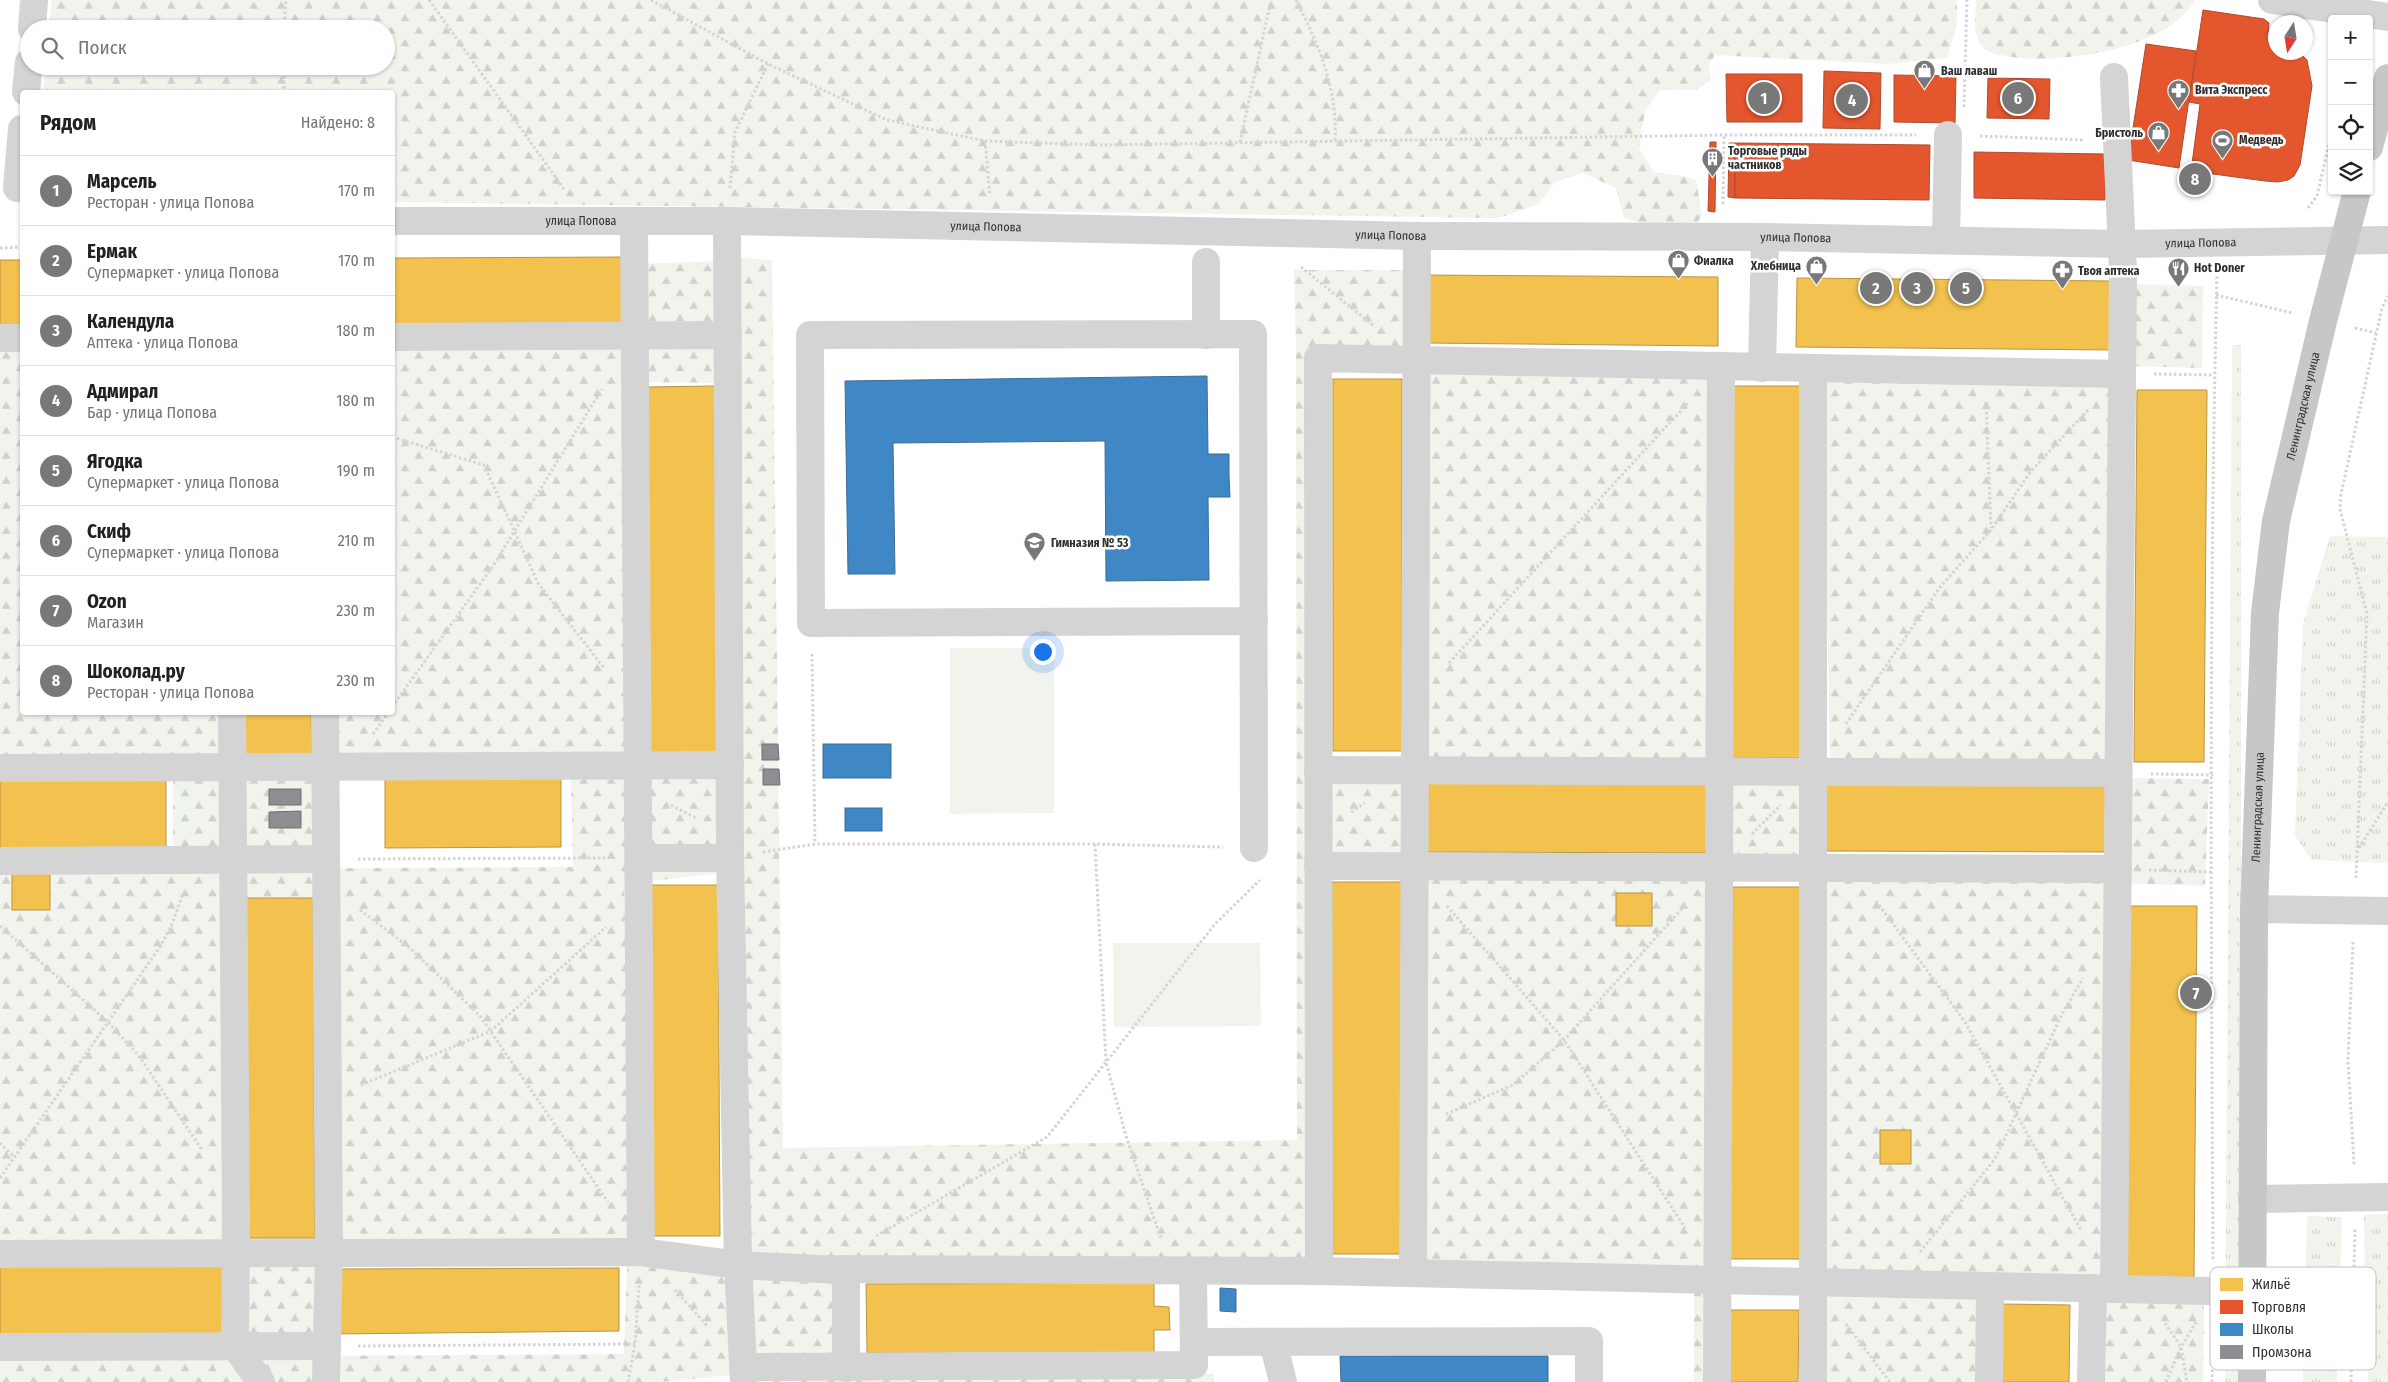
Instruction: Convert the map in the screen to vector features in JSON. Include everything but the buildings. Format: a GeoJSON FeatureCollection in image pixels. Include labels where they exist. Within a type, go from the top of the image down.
{"type":"FeatureCollection","features":[{"type":"Feature","properties":{"kind":"main road"},"geometry":{"type":"LineString","coordinates":[[2373,133],[2388,78]]}},
{"type":"Feature","properties":{"kind":"main road","name":"Ленинградская улица"},"geometry":{"type":"LineString","coordinates":[[2251,1267],[2254,909],[2265,613],[2276,521],[2356,195]]}},
{"type":"Feature","properties":{"kind":"street"},"geometry":{"type":"LineString","coordinates":[[33,20],[34,0]]}},
{"type":"Feature","properties":{"kind":"street"},"geometry":{"type":"LineString","coordinates":[[2272,0],[2388,17]]}},
{"type":"Feature","properties":{"kind":"street"},"geometry":{"type":"LineString","coordinates":[[26,90],[28,75]]}},
{"type":"Feature","properties":{"kind":"street"},"geometry":{"type":"LineString","coordinates":[[2091,1382],[2104,1289],[2118,870],[2122,244],[2114,77]]}},
{"type":"Feature","properties":{"kind":"street"},"geometry":{"type":"LineString","coordinates":[[1946,240],[1955,135]]}},
{"type":"Feature","properties":{"kind":"street"},"geometry":{"type":"LineString","coordinates":[[13,188],[20,142]]}},
{"type":"Feature","properties":{"kind":"street","name":"улица Попова"},"geometry":{"type":"LineString","coordinates":[[395,221],[728,221],[1416,236],[1764,237],[2122,244],[2388,240]]}},
{"type":"Feature","properties":{"kind":"street"},"geometry":{"type":"LineString","coordinates":[[728,221],[730,847],[738,1265],[744,1375],[846,1368],[1194,1365],[1194,1342],[1182,1270]]}},
{"type":"Feature","properties":{"kind":"street"},"geometry":{"type":"LineString","coordinates":[[634,222],[641,1252]]}},
{"type":"Feature","properties":{"kind":"street"},"geometry":{"type":"LineString","coordinates":[[1413,1273],[1416,236]]}},
{"type":"Feature","properties":{"kind":"street"},"geometry":{"type":"LineString","coordinates":[[1762,368],[1764,237]]}},
{"type":"Feature","properties":{"kind":"street"},"geometry":{"type":"LineString","coordinates":[[1206,262],[1206,334]]}},
{"type":"Feature","properties":{"kind":"street"},"geometry":{"type":"LineString","coordinates":[[1254,621],[812,623],[810,335],[1253,334],[1254,621],[1254,848]]}},
{"type":"Feature","properties":{"kind":"street"},"geometry":{"type":"LineString","coordinates":[[395,337],[728,335]]}},
{"type":"Feature","properties":{"kind":"street"},"geometry":{"type":"LineString","coordinates":[[0,338],[20,338]]}},
{"type":"Feature","properties":{"kind":"street"},"geometry":{"type":"LineString","coordinates":[[1319,1271],[1318,358],[2122,374]]}},
{"type":"Feature","properties":{"kind":"street"},"geometry":{"type":"LineString","coordinates":[[1717,1382],[1721,366]]}},
{"type":"Feature","properties":{"kind":"street"},"geometry":{"type":"LineString","coordinates":[[1813,369],[1813,1382]]}},
{"type":"Feature","properties":{"kind":"street"},"geometry":{"type":"LineString","coordinates":[[232,715],[235,1346],[261,1382]]}},
{"type":"Feature","properties":{"kind":"street"},"geometry":{"type":"LineString","coordinates":[[325,715],[329,1253],[326,1382]]}},
{"type":"Feature","properties":{"kind":"street"},"geometry":{"type":"LineString","coordinates":[[0,768],[325,767],[639,777],[730,765]]}},
{"type":"Feature","properties":{"kind":"street"},"geometry":{"type":"LineString","coordinates":[[1318,770],[2118,773]]}},
{"type":"Feature","properties":{"kind":"street"},"geometry":{"type":"LineString","coordinates":[[639,858],[730,847]]}},
{"type":"Feature","properties":{"kind":"street"},"geometry":{"type":"LineString","coordinates":[[0,861],[326,859]]}},
{"type":"Feature","properties":{"kind":"street"},"geometry":{"type":"LineString","coordinates":[[1318,866],[1414,868],[2118,870]]}},
{"type":"Feature","properties":{"kind":"street"},"geometry":{"type":"LineString","coordinates":[[2254,909],[2388,911]]}},
{"type":"Feature","properties":{"kind":"street"},"geometry":{"type":"LineString","coordinates":[[2252,1198],[2388,1197]]}},
{"type":"Feature","properties":{"kind":"street"},"geometry":{"type":"LineString","coordinates":[[0,1254],[641,1252],[738,1265],[846,1269],[1319,1271],[2210,1291]]}},
{"type":"Feature","properties":{"kind":"street"},"geometry":{"type":"LineString","coordinates":[[846,1269],[846,1368]]}},
{"type":"Feature","properties":{"kind":"street"},"geometry":{"type":"LineString","coordinates":[[1989,1382],[1990,1286]]}},
{"type":"Feature","properties":{"kind":"street"},"geometry":{"type":"LineString","coordinates":[[1194,1342],[1588,1341],[1589,1382]]}},
{"type":"Feature","properties":{"kind":"street"},"geometry":{"type":"LineString","coordinates":[[1273,1342],[1283,1382]]}},
{"type":"Feature","properties":{"kind":"street"},"geometry":{"type":"LineString","coordinates":[[0,1347],[327,1346]]}},
{"type":"Feature","properties":{"kind":"path"},"geometry":{"type":"LineString","coordinates":[[285,20],[286,0]]}},
{"type":"Feature","properties":{"kind":"path"},"geometry":{"type":"LineString","coordinates":[[429,0],[587,221]]}},
{"type":"Feature","properties":{"kind":"path"},"geometry":{"type":"LineString","coordinates":[[651,0],[768,64],[887,120],[985,141],[1098,144],[1724,135],[1955,135],[2116,142]]}},
{"type":"Feature","properties":{"kind":"path"},"geometry":{"type":"LineString","coordinates":[[1240,142],[1271,0]]}},
{"type":"Feature","properties":{"kind":"path"},"geometry":{"type":"LineString","coordinates":[[1296,0],[1321,53],[1332,90],[1337,120],[1335,141]]}},
{"type":"Feature","properties":{"kind":"path"},"geometry":{"type":"LineString","coordinates":[[1955,135],[1968,0]]}},
{"type":"Feature","properties":{"kind":"path"},"geometry":{"type":"LineString","coordinates":[[728,221],[735,132],[768,64]]}},
{"type":"Feature","properties":{"kind":"path"},"geometry":{"type":"LineString","coordinates":[[284,75],[284,90]]}},
{"type":"Feature","properties":{"kind":"path"},"geometry":{"type":"LineString","coordinates":[[1722,209],[1724,135]]}},
{"type":"Feature","properties":{"kind":"path"},"geometry":{"type":"LineString","coordinates":[[985,141],[990,196],[988,226]]}},
{"type":"Feature","properties":{"kind":"path"},"geometry":{"type":"LineString","coordinates":[[2303,213],[2317,196],[2328,148]]}},
{"type":"Feature","properties":{"kind":"path"},"geometry":{"type":"LineString","coordinates":[[0,248],[20,248]]}},
{"type":"Feature","properties":{"kind":"path"},"geometry":{"type":"LineString","coordinates":[[1298,265],[1416,359]]}},
{"type":"Feature","properties":{"kind":"path"},"geometry":{"type":"LineString","coordinates":[[2213,1267],[2210,872],[2213,775],[2216,294]]}},
{"type":"Feature","properties":{"kind":"path"},"geometry":{"type":"LineString","coordinates":[[2354,1267],[2356,1197],[2348,1059],[2367,614],[2340,510],[2341,494],[2382,308],[2388,296]]}},
{"type":"Feature","properties":{"kind":"path"},"geometry":{"type":"LineString","coordinates":[[1448,664],[1721,366]]}},
{"type":"Feature","properties":{"kind":"path"},"geometry":{"type":"LineString","coordinates":[[1984,372],[1991,530]]}},
{"type":"Feature","properties":{"kind":"path"},"geometry":{"type":"LineString","coordinates":[[1841,732],[1940,587],[1991,530],[2031,471],[2122,374],[2214,375]]}},
{"type":"Feature","properties":{"kind":"path"},"geometry":{"type":"LineString","coordinates":[[395,703],[493,566],[605,384]]}},
{"type":"Feature","properties":{"kind":"path"},"geometry":{"type":"LineString","coordinates":[[395,438],[484,465],[538,583],[638,712]]}},
{"type":"Feature","properties":{"kind":"path"},"geometry":{"type":"LineString","coordinates":[[812,623],[815,844]]}},
{"type":"Feature","properties":{"kind":"path"},"geometry":{"type":"LineString","coordinates":[[1414,1128],[1513,1085],[1564,1040],[1719,868],[1813,772]]}},
{"type":"Feature","properties":{"kind":"path"},"geometry":{"type":"LineString","coordinates":[[2118,773],[2213,775]]}},
{"type":"Feature","properties":{"kind":"path"},"geometry":{"type":"LineString","coordinates":[[639,777],[730,847],[815,844],[1095,844],[1254,848]]}},
{"type":"Feature","properties":{"kind":"path"},"geometry":{"type":"LineString","coordinates":[[2357,850],[2388,802]]}},
{"type":"Feature","properties":{"kind":"path"},"geometry":{"type":"LineString","coordinates":[[1095,844],[1106,1062],[1126,1136],[1182,1270]]}},
{"type":"Feature","properties":{"kind":"path"},"geometry":{"type":"LineString","coordinates":[[326,859],[639,858]]}},
{"type":"Feature","properties":{"kind":"path"},"geometry":{"type":"LineString","coordinates":[[0,1178],[160,947],[172,924],[182,896],[189,860]]}},
{"type":"Feature","properties":{"kind":"path"},"geometry":{"type":"LineString","coordinates":[[1857,868],[1864,886],[1965,1022],[2086,1239]]}},
{"type":"Feature","properties":{"kind":"path"},"geometry":{"type":"LineString","coordinates":[[2118,870],[2210,872]]}},
{"type":"Feature","properties":{"kind":"path"},"geometry":{"type":"LineString","coordinates":[[870,1239],[1046,1137],[1215,924],[1264,876]]}},
{"type":"Feature","properties":{"kind":"path"},"geometry":{"type":"LineString","coordinates":[[327,886],[410,948],[480,1016],[608,1203]]}},
{"type":"Feature","properties":{"kind":"path"},"geometry":{"type":"LineString","coordinates":[[1447,905],[1564,1040],[1686,1229]]}},
{"type":"Feature","properties":{"kind":"path"},"geometry":{"type":"LineString","coordinates":[[328,1099],[491,1031],[610,924]]}},
{"type":"Feature","properties":{"kind":"path"},"geometry":{"type":"LineString","coordinates":[[0,926],[108,1022],[139,1056],[204,1154]]}},
{"type":"Feature","properties":{"kind":"path"},"geometry":{"type":"LineString","coordinates":[[1895,1284],[1995,1159],[2061,1016],[2084,977]]}},
{"type":"Feature","properties":{"kind":"path"},"geometry":{"type":"LineString","coordinates":[[0,1143],[14,1157]]}},
{"type":"Feature","properties":{"kind":"path"},"geometry":{"type":"LineString","coordinates":[[628,1382],[636,1344],[641,1252]]}},
{"type":"Feature","properties":{"kind":"path"},"geometry":{"type":"LineString","coordinates":[[673,1288],[712,1331]]}},
{"type":"Feature","properties":{"kind":"path"},"geometry":{"type":"LineString","coordinates":[[2166,1382],[2181,1347],[2210,1296]]}},
{"type":"Feature","properties":{"kind":"path"},"geometry":{"type":"LineString","coordinates":[[2158,1318],[2166,1323],[2181,1347],[2187,1382]]}},
{"type":"Feature","properties":{"kind":"path"},"geometry":{"type":"LineString","coordinates":[[1843,1320],[1890,1382]]}},
{"type":"Feature","properties":{"kind":"path"},"geometry":{"type":"LineString","coordinates":[[327,1346],[636,1344]]}},
{"type":"Feature","properties":{"kind":"green space"},"geometry":{"type":"Polygon","coordinates":[[[52,0],[1957,0],[1957,25],[1947,58],[1887,64],[1715,55],[1709,64],[1710,80],[1697,90],[1660,90],[1645,111],[1639,148],[1654,172],[1696,180],[1702,215],[1695,227],[1651,226],[1624,218],[1616,188],[1583,173],[1555,182],[1539,204],[1499,218],[395,202],[395,90],[43,90],[44,75],[395,75],[395,20],[50,20],[52,0]]]}},
{"type":"Feature","properties":{"kind":"green space"},"geometry":{"type":"Polygon","coordinates":[[[1976,0],[2195,0],[2182,17],[2163,31],[2139,41],[2113,50],[2085,55],[2033,59],[1997,54],[1984,48],[1977,37],[1976,31],[1976,0]]]}},
{"type":"Feature","properties":{"kind":"green space"},"geometry":{"type":"Polygon","coordinates":[[[734,258],[772,260],[783,1148],[1297,1140],[1296,351],[1294,270],[1413,270],[1412,352],[1315,351],[1314,1265],[747,1261],[734,258]]]}},
{"type":"Feature","properties":{"kind":"green space"},"geometry":{"type":"Polygon","coordinates":[[[724,261],[723,383],[644,382],[643,760],[0,759],[0,347],[20,346],[20,715],[395,715],[395,340],[639,264],[724,261]]]}},
{"type":"Feature","properties":{"kind":"green space"},"geometry":{"type":"Polygon","coordinates":[[[2131,284],[2203,286],[2202,368],[2129,366],[2131,284]]]}},
{"type":"Feature","properties":{"kind":"green space"},"geometry":{"type":"Polygon","coordinates":[[[2232,345],[2241,345],[2241,1267],[2226,1267],[2232,345]]]}},
{"type":"Feature","properties":{"kind":"green space"},"geometry":{"type":"Polygon","coordinates":[[[1425,369],[1713,370],[1709,762],[1425,763],[1425,369]]]}},
{"type":"Feature","properties":{"kind":"green space"},"geometry":{"type":"Polygon","coordinates":[[[2115,376],[2111,764],[1830,764],[1823,379],[2115,376]]]}},
{"type":"Feature","properties":{"kind":"green space"},"geometry":{"type":"Polygon","coordinates":[[[2330,536],[2388,537],[2388,863],[2312,860],[2295,836],[2303,624],[2330,536]]]}},
{"type":"Feature","properties":{"kind":"green space"},"geometry":{"type":"Polygon","coordinates":[[[950,648],[1054,648],[1054,813],[950,814],[950,648]]]}},
{"type":"Feature","properties":{"kind":"green space"},"geometry":{"type":"Polygon","coordinates":[[[571,774],[720,774],[722,873],[624,884],[632,1226],[623,1244],[0,1246],[0,870],[573,867],[571,774]]]}},
{"type":"Feature","properties":{"kind":"green space"},"geometry":{"type":"Polygon","coordinates":[[[318,775],[319,850],[173,852],[173,777],[318,775]]]}},
{"type":"Feature","properties":{"kind":"green space"},"geometry":{"type":"Polygon","coordinates":[[[1323,775],[1411,778],[1410,862],[1323,861],[1323,775]]]}},
{"type":"Feature","properties":{"kind":"green space"},"geometry":{"type":"Polygon","coordinates":[[[1811,776],[1810,866],[1722,864],[1723,777],[1811,776]]]}},
{"type":"Feature","properties":{"kind":"green space"},"geometry":{"type":"Polygon","coordinates":[[[2124,778],[2209,779],[2205,886],[2124,883],[2124,778]]]}},
{"type":"Feature","properties":{"kind":"green space"},"geometry":{"type":"Polygon","coordinates":[[[1422,872],[1712,872],[1708,1273],[1422,1266],[1422,872]]]}},
{"type":"Feature","properties":{"kind":"green space"},"geometry":{"type":"Polygon","coordinates":[[[2108,879],[2106,1282],[1825,1273],[1825,881],[2108,879]]]}},
{"type":"Feature","properties":{"kind":"green space"},"geometry":{"type":"Polygon","coordinates":[[[1113,943],[1260,943],[1261,1026],[1114,1027],[1113,943]]]}},
{"type":"Feature","properties":{"kind":"green space"},"geometry":{"type":"Polygon","coordinates":[[[2388,1214],[2388,1382],[2368,1382],[2368,1370],[2376,1370],[2376,1267],[2365,1267],[2364,1215],[2388,1214]]]}},
{"type":"Feature","properties":{"kind":"green space"},"geometry":{"type":"Polygon","coordinates":[[[2307,1216],[2342,1217],[2340,1267],[2306,1267],[2307,1216]]]}},
{"type":"Feature","properties":{"kind":"green space"},"geometry":{"type":"Polygon","coordinates":[[[627,1262],[730,1273],[733,1375],[662,1382],[0,1382],[0,1358],[624,1354],[627,1262]]]}},
{"type":"Feature","properties":{"kind":"green space"},"geometry":{"type":"Polygon","coordinates":[[[245,1264],[321,1264],[317,1335],[243,1336],[245,1264]]]}},
{"type":"Feature","properties":{"kind":"green space"},"geometry":{"type":"Polygon","coordinates":[[[746,1272],[840,1275],[840,1362],[748,1363],[746,1272]]]}},
{"type":"Feature","properties":{"kind":"green space"},"geometry":{"type":"Polygon","coordinates":[[[1694,1285],[1711,1286],[1712,1382],[1694,1382],[1694,1285]]]}},
{"type":"Feature","properties":{"kind":"green space"},"geometry":{"type":"Polygon","coordinates":[[[1819,1286],[1984,1293],[1983,1382],[1820,1382],[1819,1286]]]}},
{"type":"Feature","properties":{"kind":"green space"},"geometry":{"type":"Polygon","coordinates":[[[2101,1295],[2204,1299],[2203,1382],[2099,1382],[2101,1295]]]}},
{"type":"Feature","properties":{"kind":"green space"},"geometry":{"type":"Polygon","coordinates":[[[2225,1370],[2241,1370],[2241,1382],[2225,1382],[2225,1370]]]}},
{"type":"Feature","properties":{"kind":"green space"},"geometry":{"type":"Polygon","coordinates":[[[2303,1370],[2337,1370],[2337,1382],[2303,1382],[2303,1370]]]}},
{"type":"Feature","properties":{"kind":"green space"},"geometry":{"type":"Polygon","coordinates":[[[1214,1374],[1214,1382],[752,1382],[752,1376],[1214,1374]]]}},
{"type":"Feature","properties":{"kind":"place","name":"Ваш лаваш"},"geometry":{"type":"Point","coordinates":[1925,90]}},
{"type":"Feature","properties":{"kind":"place","name":"Марсель"},"geometry":{"type":"Point","coordinates":[1764,98]}},
{"type":"Feature","properties":{"kind":"place","name":"Скиф"},"geometry":{"type":"Point","coordinates":[2018,98]}},
{"type":"Feature","properties":{"kind":"place","name":"Адмирал"},"geometry":{"type":"Point","coordinates":[1852,100]}},
{"type":"Feature","properties":{"kind":"place","name":"Вита Экспресс"},"geometry":{"type":"Point","coordinates":[2179,109]}},
{"type":"Feature","properties":{"kind":"place","name":"Бристоль"},"geometry":{"type":"Point","coordinates":[2159,152]}},
{"type":"Feature","properties":{"kind":"place","name":"Медведь"},"geometry":{"type":"Point","coordinates":[2223,159]}},
{"type":"Feature","properties":{"kind":"place","name":"Торговые ряды частников"},"geometry":{"type":"Point","coordinates":[1712,177]}},
{"type":"Feature","properties":{"kind":"place","name":"Шоколад.ру"},"geometry":{"type":"Point","coordinates":[2195,179]}},
{"type":"Feature","properties":{"kind":"place","name":"Фиалка"},"geometry":{"type":"Point","coordinates":[1678,280]}},
{"type":"Feature","properties":{"kind":"place","name":"Хлебница"},"geometry":{"type":"Point","coordinates":[1817,285]}},
{"type":"Feature","properties":{"kind":"place","name":"Hot Doner"},"geometry":{"type":"Point","coordinates":[2178,287]}},
{"type":"Feature","properties":{"kind":"place","name":"Ермак"},"geometry":{"type":"Point","coordinates":[1876,288]}},
{"type":"Feature","properties":{"kind":"place","name":"Календула"},"geometry":{"type":"Point","coordinates":[1917,288]}},
{"type":"Feature","properties":{"kind":"place","name":"Ягодка"},"geometry":{"type":"Point","coordinates":[1966,288]}},
{"type":"Feature","properties":{"kind":"place","name":"Твоя аптека"},"geometry":{"type":"Point","coordinates":[2062,290]}},
{"type":"Feature","properties":{"kind":"place","name":"Гимназия № 53"},"geometry":{"type":"Point","coordinates":[1035,562]}},
{"type":"Feature","properties":{"kind":"place","name":"Ozon"},"geometry":{"type":"Point","coordinates":[2196,993]}}]}
